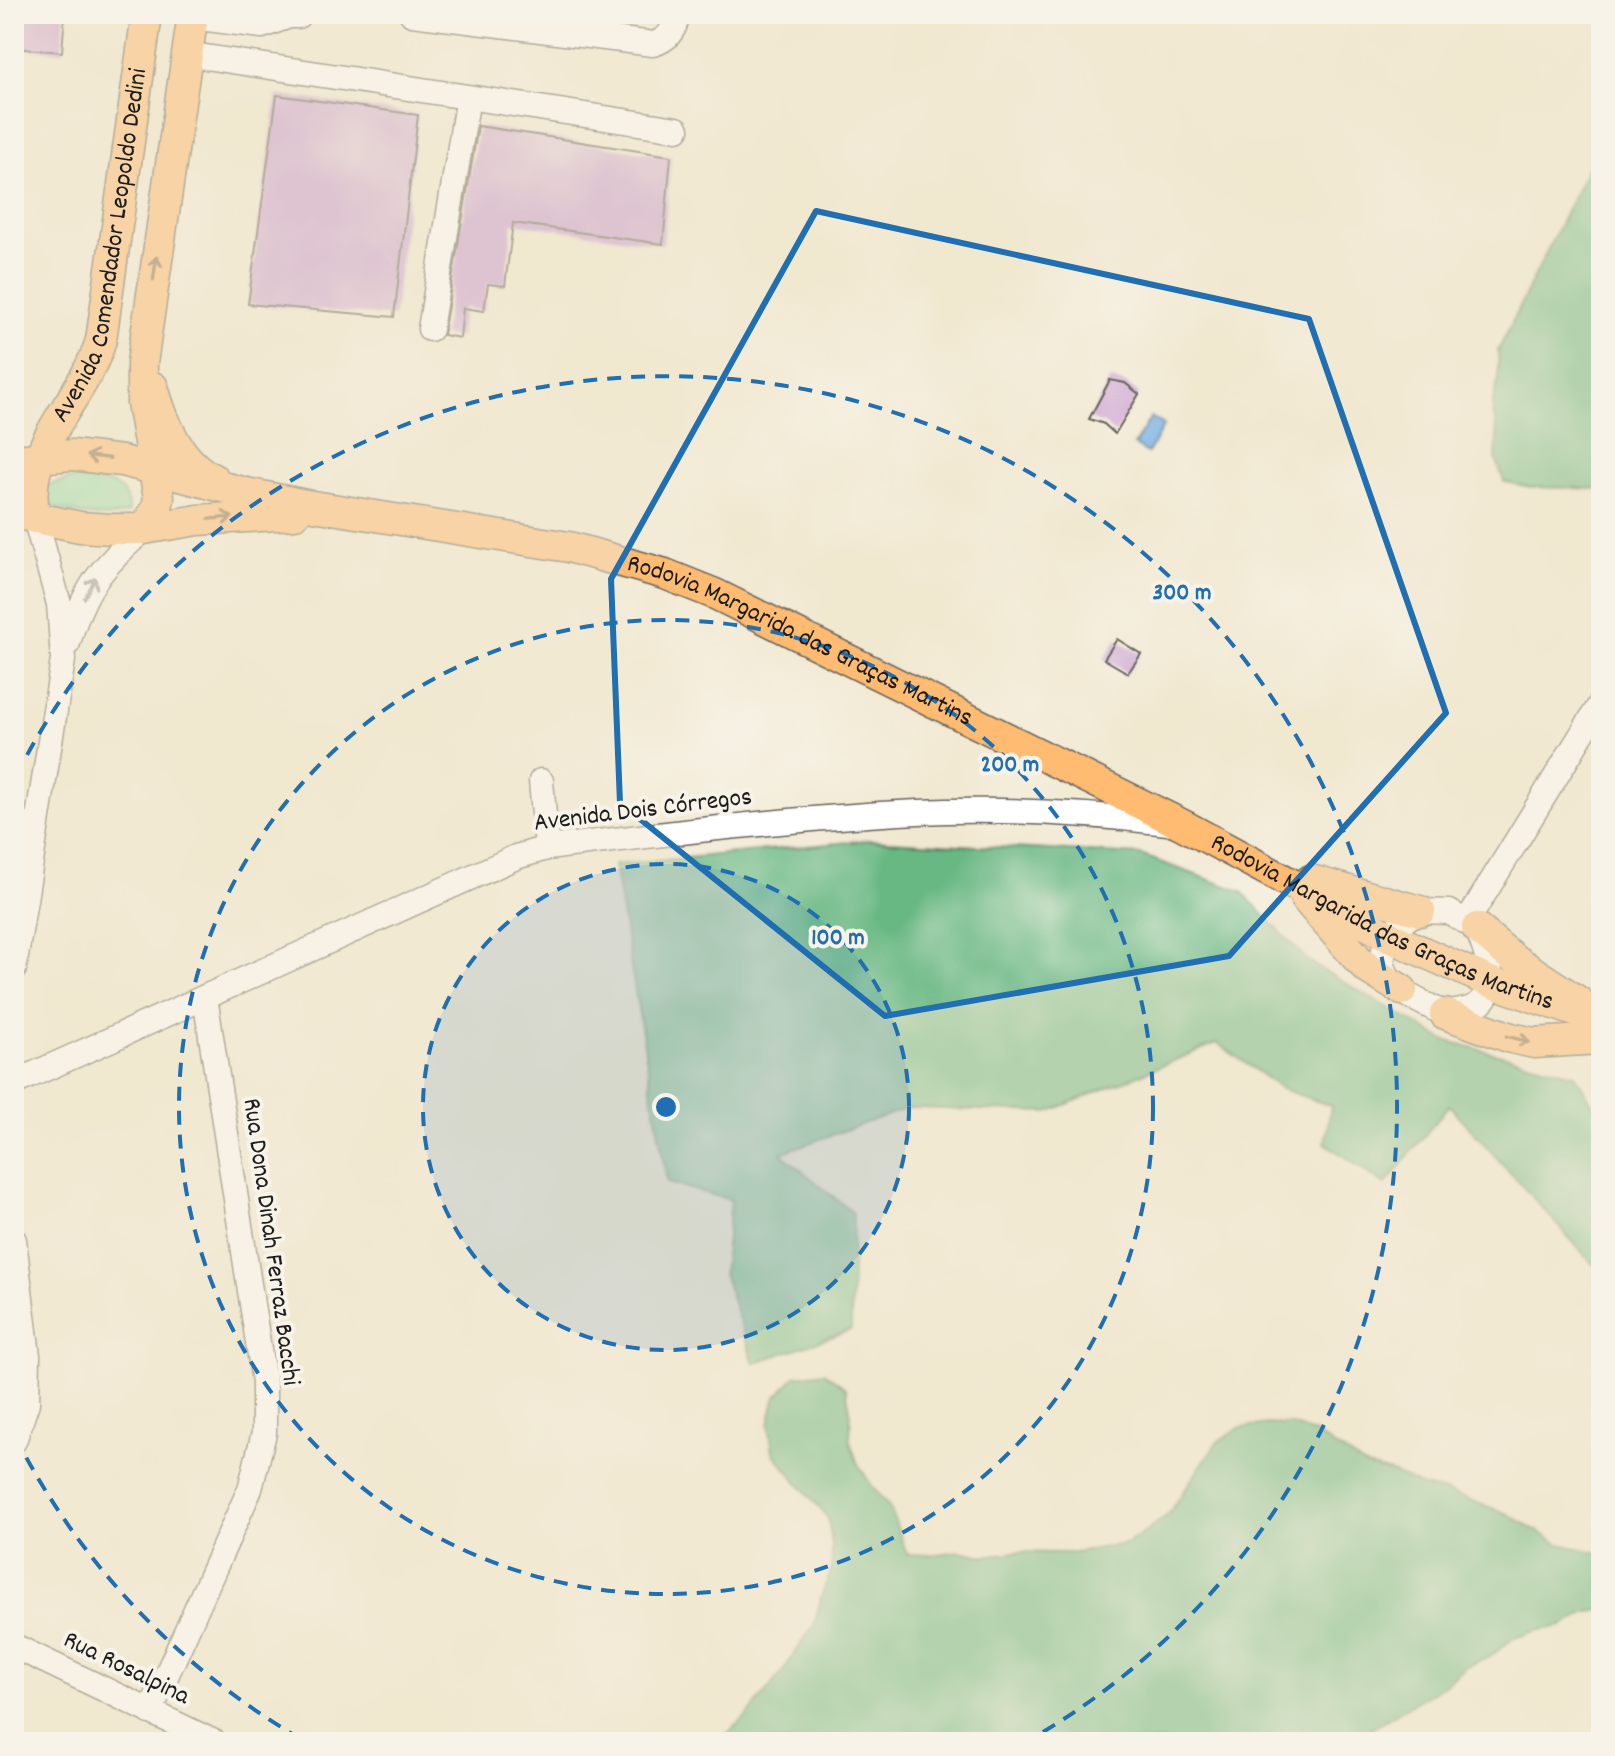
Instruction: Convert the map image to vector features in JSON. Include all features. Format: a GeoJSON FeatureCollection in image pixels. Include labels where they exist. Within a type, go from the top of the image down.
{"type":"FeatureCollection","features":[{"type":"Feature","properties":{"kind":"main road","name":"Avenida Comendador Leopoldo Dedini"},"geometry":{"type":"LineString","coordinates":[[25,515],[32,478],[22,455],[68,404],[90,371],[101,340],[147,14]]}},
{"type":"Feature","properties":{"kind":"main road","name":"Avenida Comendador Leopoldo Dedini"},"geometry":{"type":"LineString","coordinates":[[144,529],[157,508],[159,498],[141,381],[192,16]]}},
{"type":"Feature","properties":{"kind":"main road"},"geometry":{"type":"LineString","coordinates":[[142,47],[186,54]]}},
{"type":"Feature","properties":{"kind":"main road"},"geometry":{"type":"LineString","coordinates":[[122,193],[165,199]]}},
{"type":"Feature","properties":{"kind":"main road"},"geometry":{"type":"LineString","coordinates":[[145,345],[156,400],[182,453],[201,472],[246,493]]}},
{"type":"Feature","properties":{"kind":"main road","name":"Rodovia Margarida das Graças Martins"},"geometry":{"type":"LineString","coordinates":[[22,455],[96,456],[246,493],[569,547],[665,574],[715,594],[1183,825],[1390,937],[1490,982],[1601,1018]]}},
{"type":"Feature","properties":{"kind":"main road","name":"Rodovia Margarida das Graças Martins"},"geometry":{"type":"LineString","coordinates":[[25,515],[80,527],[144,529],[172,523],[272,515],[365,515]]}},
{"type":"Feature","properties":{"kind":"main road"},"geometry":{"type":"LineString","coordinates":[[1402,990],[1368,969],[1286,880],[1298,877],[1420,911]]}},
{"type":"Feature","properties":{"kind":"main road"},"geometry":{"type":"LineString","coordinates":[[1472,924],[1514,959],[1601,1018]]}},
{"type":"Feature","properties":{"kind":"main road"},"geometry":{"type":"LineString","coordinates":[[1445,1014],[1534,1043],[1601,1039]]}},
{"type":"Feature","properties":{"kind":"street"},"geometry":{"type":"LineString","coordinates":[[412,14],[496,19],[653,44],[662,42],[668,36],[678,14]]}},
{"type":"Feature","properties":{"kind":"street"},"geometry":{"type":"LineString","coordinates":[[192,16],[262,26],[289,16],[298,16]]}},
{"type":"Feature","properties":{"kind":"street"},"geometry":{"type":"LineString","coordinates":[[186,54],[677,129]]}},
{"type":"Feature","properties":{"kind":"street"},"geometry":{"type":"LineString","coordinates":[[430,329],[468,97]]}},
{"type":"Feature","properties":{"kind":"street"},"geometry":{"type":"LineString","coordinates":[[25,515],[59,604],[63,660]]}},
{"type":"Feature","properties":{"kind":"street"},"geometry":{"type":"LineString","coordinates":[[14,969],[63,660],[80,606],[97,576],[144,529]]}},
{"type":"Feature","properties":{"kind":"street"},"geometry":{"type":"LineString","coordinates":[[1472,924],[1601,703]]}},
{"type":"Feature","properties":{"kind":"street"},"geometry":{"type":"LineString","coordinates":[[541,781],[547,848]]}},
{"type":"Feature","properties":{"kind":"street","name":"Avenida Dois Córregos"},"geometry":{"type":"LineString","coordinates":[[14,1083],[516,857],[547,848],[794,821],[920,812],[1011,811],[1101,815],[1183,825]]}},
{"type":"Feature","properties":{"kind":"street"},"geometry":{"type":"LineString","coordinates":[[1420,911],[1449,912],[1472,924],[1489,962],[1490,982],[1484,998],[1475,1006],[1445,1014],[1402,990],[1389,978],[1384,953],[1394,927],[1420,911]]}},
{"type":"Feature","properties":{"kind":"street","name":"Rua Dona Dinah Ferraz Bacchi"},"geometry":{"type":"LineString","coordinates":[[150,1712],[250,1489],[264,1433],[264,1382],[205,997]]}},
{"type":"Feature","properties":{"kind":"street"},"geometry":{"type":"LineString","coordinates":[[14,1240],[28,1356],[27,1403],[14,1441]]}},
{"type":"Feature","properties":{"kind":"street","name":"Rua Rosalpina"},"geometry":{"type":"LineString","coordinates":[[14,1646],[214,1742]]}},
{"type":"Feature","properties":{"kind":"highlighted area"},"geometry":{"type":"Polygon","coordinates":[[[816,211],[1309,319],[1446,713],[1229,956],[885,1016],[620,803],[611,579],[816,211]]]}},
{"type":"Feature","properties":{"kind":"green space"},"geometry":{"type":"Polygon","coordinates":[[[1601,140],[1601,489],[1530,487],[1504,482],[1496,459],[1497,434],[1492,405],[1498,380],[1498,351],[1601,140]]]}},
{"type":"Feature","properties":{"kind":"green space"},"geometry":{"type":"Polygon","coordinates":[[[74,478],[117,487],[127,501],[129,512],[101,517],[54,508],[45,495],[48,485],[74,478]]]}},
{"type":"Feature","properties":{"kind":"green space"},"geometry":{"type":"Polygon","coordinates":[[[869,840],[1141,855],[1241,891],[1309,962],[1444,1040],[1575,1074],[1601,1118],[1601,1273],[1449,1105],[1385,1185],[1325,1143],[1331,1106],[1282,1089],[1217,1043],[1048,1112],[908,1108],[781,1153],[853,1213],[851,1330],[754,1363],[723,1274],[731,1200],[667,1183],[614,865],[869,840]]]}},
{"type":"Feature","properties":{"kind":"green space"},"geometry":{"type":"Polygon","coordinates":[[[824,1372],[846,1388],[851,1416],[850,1441],[858,1464],[890,1508],[907,1554],[960,1551],[985,1556],[1014,1552],[1068,1553],[1125,1544],[1169,1513],[1217,1442],[1239,1428],[1267,1424],[1292,1425],[1318,1435],[1367,1467],[1506,1513],[1560,1544],[1601,1553],[1601,1610],[1586,1613],[1563,1626],[1512,1639],[1490,1657],[1467,1666],[1446,1684],[1348,1742],[718,1742],[747,1716],[783,1671],[815,1623],[831,1571],[832,1546],[828,1518],[773,1453],[769,1425],[775,1399],[795,1376],[824,1372]]]}},
{"type":"Feature","properties":{"kind":"water"},"geometry":{"type":"Polygon","coordinates":[[[1151,417],[1164,425],[1148,453],[1134,445],[1151,417]]]}},
{"type":"Feature","properties":{"kind":"building"},"geometry":{"type":"Polygon","coordinates":[[[14,14],[65,14],[62,52],[14,48],[14,14]]]}},
{"type":"Feature","properties":{"kind":"building"},"geometry":{"type":"Polygon","coordinates":[[[277,95],[418,115],[394,317],[248,304],[277,95]]]}},
{"type":"Feature","properties":{"kind":"building"},"geometry":{"type":"Polygon","coordinates":[[[478,126],[671,156],[663,244],[513,223],[505,286],[488,284],[484,311],[463,308],[460,338],[443,335],[478,126]]]}},
{"type":"Feature","properties":{"kind":"building"},"geometry":{"type":"Polygon","coordinates":[[[1110,380],[1125,383],[1139,394],[1115,434],[1104,424],[1089,419],[1110,380]]]}},
{"type":"Feature","properties":{"kind":"building"},"geometry":{"type":"Polygon","coordinates":[[[1117,639],[1141,654],[1128,673],[1104,659],[1117,639]]]}}]}
